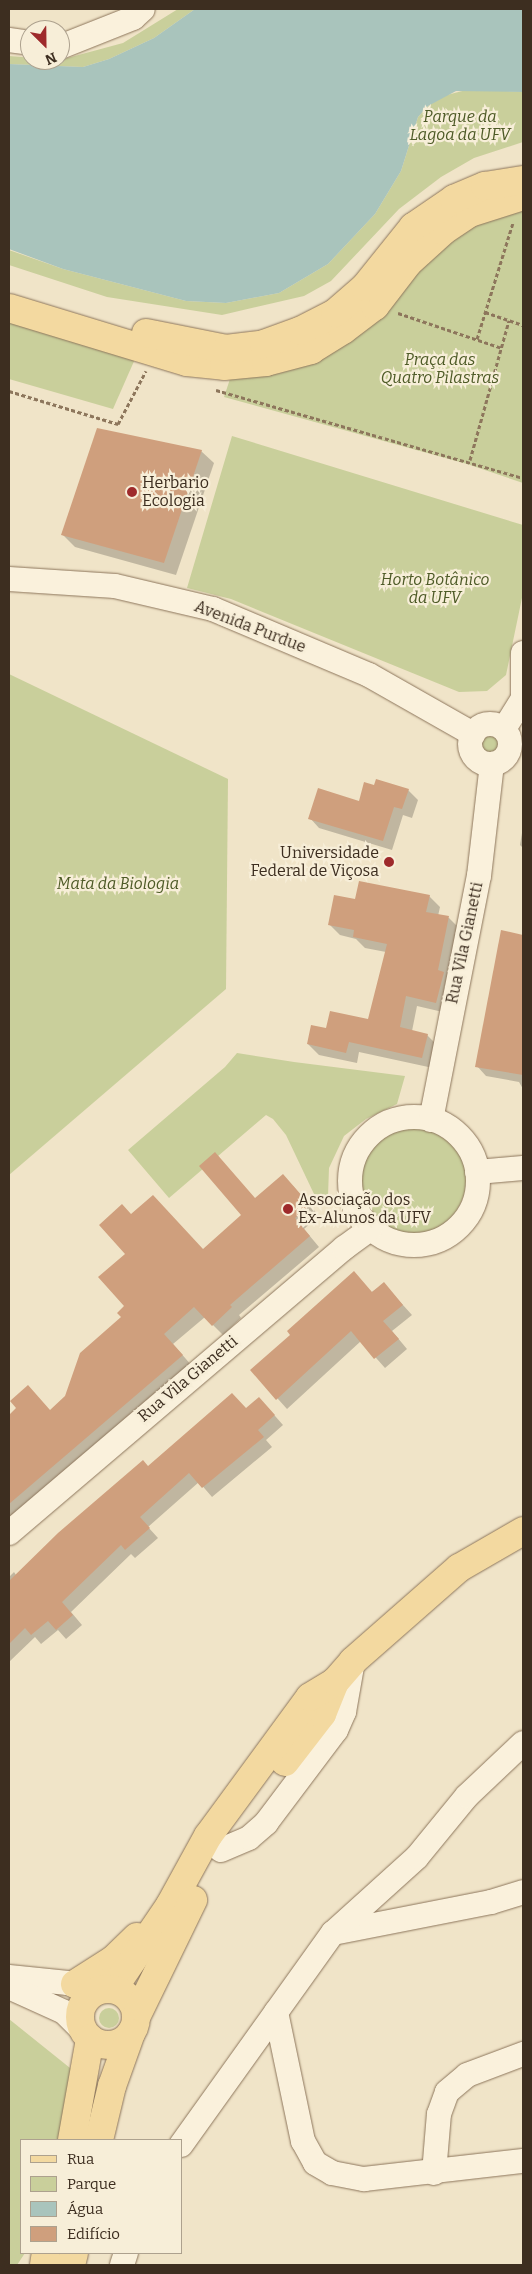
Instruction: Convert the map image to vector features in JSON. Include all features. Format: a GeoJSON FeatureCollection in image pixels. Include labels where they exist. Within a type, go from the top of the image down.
{"type":"FeatureCollection","features":[{"type":"Feature","properties":{"kind":"main road"},"geometry":{"type":"LineString","coordinates":[[9,290],[139,332],[226,349],[264,344],[335,312],[365,287],[413,227],[454,199],[485,186],[523,191]]}},
{"type":"Feature","properties":{"kind":"main road"},"geometry":{"type":"LineString","coordinates":[[9,308],[187,362],[224,366],[266,362],[312,350],[375,306],[408,263],[443,231],[470,213],[523,191]]}},
{"type":"Feature","properties":{"kind":"main road"},"geometry":{"type":"LineString","coordinates":[[99,2139],[112,2086],[134,2024],[182,1920],[221,1850],[322,1714],[335,1682],[353,1661],[459,1568],[523,1531]]}},
{"type":"Feature","properties":{"kind":"main road"},"geometry":{"type":"LineString","coordinates":[[95,1988],[170,1905],[208,1836],[310,1696],[335,1682]]}},
{"type":"Feature","properties":{"kind":"main road"},"geometry":{"type":"LineString","coordinates":[[72,2139],[87,2035],[80,2014],[82,2005],[113,1960],[170,1905]]}},
{"type":"Feature","properties":{"kind":"main road"},"geometry":{"type":"LineString","coordinates":[[87,2035],[98,2044],[117,2044],[134,2024],[130,1998],[95,1988]]}},
{"type":"Feature","properties":{"kind":"street"},"geometry":{"type":"LineString","coordinates":[[70,43],[133,18],[143,9]]}},
{"type":"Feature","properties":{"kind":"street","name":"Avenida Purdue"},"geometry":{"type":"LineString","coordinates":[[9,580],[115,586],[213,609],[369,675],[473,734]]}},
{"type":"Feature","properties":{"kind":"street"},"geometry":{"type":"LineString","coordinates":[[504,729],[523,699],[523,653]]}},
{"type":"Feature","properties":{"kind":"street"},"geometry":{"type":"LineString","coordinates":[[487,724],[504,729],[510,747],[504,759],[492,764],[475,757],[470,746],[473,734],[487,724]]}},
{"type":"Feature","properties":{"kind":"street","name":"Rua Vila Gianetti"},"geometry":{"type":"LineString","coordinates":[[431,1120],[479,876],[492,764]]}},
{"type":"Feature","properties":{"kind":"street"},"geometry":{"type":"LineString","coordinates":[[403,1118],[431,1120],[453,1131],[465,1142],[477,1172],[477,1192],[471,1210],[459,1226],[444,1238],[425,1244],[406,1245],[387,1240],[370,1229],[358,1213],[350,1194],[350,1174],[356,1154],[367,1137],[384,1125],[403,1118]]}},
{"type":"Feature","properties":{"kind":"street"},"geometry":{"type":"LineString","coordinates":[[477,1172],[523,1168]]}},
{"type":"Feature","properties":{"kind":"street","name":"Rua Vila Gianetti"},"geometry":{"type":"LineString","coordinates":[[9,1533],[344,1248],[370,1229]]}},
{"type":"Feature","properties":{"kind":"street"},"geometry":{"type":"LineString","coordinates":[[221,1850],[248,1838],[266,1823],[336,1730],[344,1712],[353,1661]]}},
{"type":"Feature","properties":{"kind":"street"},"geometry":{"type":"LineString","coordinates":[[182,2144],[333,1933],[417,1857],[467,1796],[523,1743]]}},
{"type":"Feature","properties":{"kind":"street"},"geometry":{"type":"LineString","coordinates":[[333,1933],[491,1902],[523,1892]]}},
{"type":"Feature","properties":{"kind":"street"},"geometry":{"type":"LineString","coordinates":[[9,1977],[95,1988]]}},
{"type":"Feature","properties":{"kind":"street"},"geometry":{"type":"LineString","coordinates":[[9,1987],[64,2012],[87,2035]]}},
{"type":"Feature","properties":{"kind":"street"},"geometry":{"type":"LineString","coordinates":[[276,2012],[297,2120],[303,2142],[315,2163],[332,2173],[364,2179],[434,2173],[523,2161]]}},
{"type":"Feature","properties":{"kind":"street"},"geometry":{"type":"LineString","coordinates":[[434,2173],[439,2114],[447,2092],[467,2075],[523,2054]]}},
{"type":"Feature","properties":{"kind":"path"},"geometry":{"type":"LineString","coordinates":[[477,339],[523,191]]}},
{"type":"Feature","properties":{"kind":"path"},"geometry":{"type":"LineString","coordinates":[[375,306],[502,348]]}},
{"type":"Feature","properties":{"kind":"path"},"geometry":{"type":"LineString","coordinates":[[485,312],[523,325]]}},
{"type":"Feature","properties":{"kind":"path"},"geometry":{"type":"LineString","coordinates":[[470,460],[510,320]]}},
{"type":"Feature","properties":{"kind":"path"},"geometry":{"type":"LineString","coordinates":[[9,391],[118,424],[146,370],[155,373]]}},
{"type":"Feature","properties":{"kind":"path"},"geometry":{"type":"LineString","coordinates":[[212,389],[470,460],[523,478]]}},
{"type":"Feature","properties":{"kind":"green space"},"geometry":{"type":"Polygon","coordinates":[[[178,9],[195,9],[154,38],[109,59],[83,67],[70,66],[70,57],[123,43],[178,9]]]}},
{"type":"Feature","properties":{"kind":"green space"},"geometry":{"type":"Polygon","coordinates":[[[9,56],[20,57],[20,64],[9,64],[9,56]]]}},
{"type":"Feature","properties":{"kind":"green space","name":"Parque da Lagoa da UFV"},"geometry":{"type":"Polygon","coordinates":[[[470,89],[523,92],[523,142],[474,158],[441,177],[399,209],[331,281],[304,296],[222,315],[107,297],[9,265],[9,250],[63,269],[186,301],[226,303],[279,293],[328,264],[375,214],[401,171],[418,117],[428,106],[443,96],[470,89]]]}},
{"type":"Feature","properties":{"kind":"green space","name":"Praça das Quatro Pilastras"},"geometry":{"type":"Polygon","coordinates":[[[523,203],[523,483],[467,464],[224,397],[232,373],[417,267],[486,214],[523,203]]]}},
{"type":"Feature","properties":{"kind":"green space"},"geometry":{"type":"Polygon","coordinates":[[[9,320],[135,359],[113,409],[9,379],[9,320]]]}},
{"type":"Feature","properties":{"kind":"green space","name":"Horto Botânico da UFV"},"geometry":{"type":"Polygon","coordinates":[[[232,436],[523,525],[523,593],[506,675],[487,691],[459,692],[231,599],[187,588],[232,436]]]}},
{"type":"Feature","properties":{"kind":"green space","name":"Mata da Biologia"},"geometry":{"type":"Polygon","coordinates":[[[9,674],[228,779],[226,989],[9,1175],[9,674]]]}},
{"type":"Feature","properties":{"kind":"green space"},"geometry":{"type":"Polygon","coordinates":[[[488,735],[496,735],[502,741],[502,749],[496,755],[488,755],[482,749],[482,741],[488,735]]]}},
{"type":"Feature","properties":{"kind":"green space"},"geometry":{"type":"Polygon","coordinates":[[[237,1053],[405,1076],[397,1104],[366,1119],[344,1136],[329,1168],[328,1196],[314,1194],[286,1135],[273,1119],[266,1115],[169,1198],[128,1150],[225,1067],[237,1053]]]}},
{"type":"Feature","properties":{"kind":"green space"},"geometry":{"type":"Polygon","coordinates":[[[412,1126],[433,1130],[450,1142],[462,1159],[466,1180],[462,1201],[450,1218],[433,1230],[412,1234],[391,1230],[374,1218],[362,1201],[358,1180],[362,1159],[374,1142],[391,1130],[412,1126]]]}},
{"type":"Feature","properties":{"kind":"green space"},"geometry":{"type":"Polygon","coordinates":[[[105,2008],[113,2008],[119,2014],[119,2022],[113,2028],[105,2028],[99,2022],[99,2014],[105,2008]]]}},
{"type":"Feature","properties":{"kind":"green space"},"geometry":{"type":"Polygon","coordinates":[[[9,2019],[85,2080],[72,2139],[20,2139],[20,2254],[24,2254],[17,2265],[9,2265],[9,2019]]]}},
{"type":"Feature","properties":{"kind":"water"},"geometry":{"type":"Polygon","coordinates":[[[195,9],[523,9],[523,92],[456,91],[428,106],[418,117],[401,171],[375,214],[328,264],[279,293],[226,303],[186,301],[63,269],[9,249],[9,64],[20,64],[20,70],[70,70],[70,66],[83,67],[109,59],[154,38],[195,9]]]}},
{"type":"Feature","properties":{"kind":"building","name":"Herbario Ecologia"},"geometry":{"type":"Polygon","coordinates":[[[97,428],[202,450],[164,563],[61,535],[97,428]]]}},
{"type":"Feature","properties":{"kind":"building"},"geometry":{"type":"Polygon","coordinates":[[[376,779],[409,789],[402,809],[394,807],[383,841],[308,819],[318,788],[359,801],[364,782],[374,785],[376,779]]]}},
{"type":"Feature","properties":{"kind":"building"},"geometry":{"type":"Polygon","coordinates":[[[359,881],[430,895],[426,912],[449,916],[438,970],[444,972],[436,1003],[406,996],[400,1027],[428,1034],[422,1058],[349,1042],[346,1053],[307,1044],[311,1025],[326,1028],[330,1011],[368,1019],[387,944],[353,937],[354,930],[328,925],[334,895],[355,899],[359,881]]]}},
{"type":"Feature","properties":{"kind":"building"},"geometry":{"type":"Polygon","coordinates":[[[501,930],[523,935],[523,1075],[475,1067],[501,930]]]}},
{"type":"Feature","properties":{"kind":"building"},"geometry":{"type":"Polygon","coordinates":[[[215,1152],[255,1198],[283,1174],[310,1205],[295,1218],[310,1236],[230,1305],[232,1307],[212,1326],[194,1307],[164,1334],[183,1355],[9,1504],[9,1415],[16,1408],[10,1401],[28,1385],[50,1410],[65,1396],[80,1353],[121,1317],[117,1313],[124,1306],[98,1277],[125,1254],[99,1225],[122,1204],[131,1214],[153,1195],[203,1249],[241,1215],[199,1166],[215,1152]]]}},
{"type":"Feature","properties":{"kind":"building"},"geometry":{"type":"Polygon","coordinates":[[[354,1271],[372,1292],[384,1282],[403,1305],[383,1321],[399,1339],[374,1359],[351,1331],[276,1400],[250,1370],[290,1335],[287,1331],[354,1271]]]}},
{"type":"Feature","properties":{"kind":"building"},"geometry":{"type":"Polygon","coordinates":[[[232,1393],[246,1408],[259,1397],[275,1415],[258,1430],[264,1437],[202,1488],[189,1473],[140,1517],[150,1528],[125,1550],[121,1545],[62,1602],[73,1615],[56,1630],[48,1621],[31,1635],[25,1628],[9,1644],[9,1581],[58,1533],[143,1460],[148,1466],[232,1393]]]}},
{"type":"Feature","properties":{"kind":"place","name":"Herbario Ecologia"},"geometry":{"type":"Point","coordinates":[132,492]}},
{"type":"Feature","properties":{"kind":"place","name":"Universidade Federal de Viçosa"},"geometry":{"type":"Point","coordinates":[389,862]}},
{"type":"Feature","properties":{"kind":"place","name":"Associação dos Ex-Alunos da UFV"},"geometry":{"type":"Point","coordinates":[288,1209]}}]}
